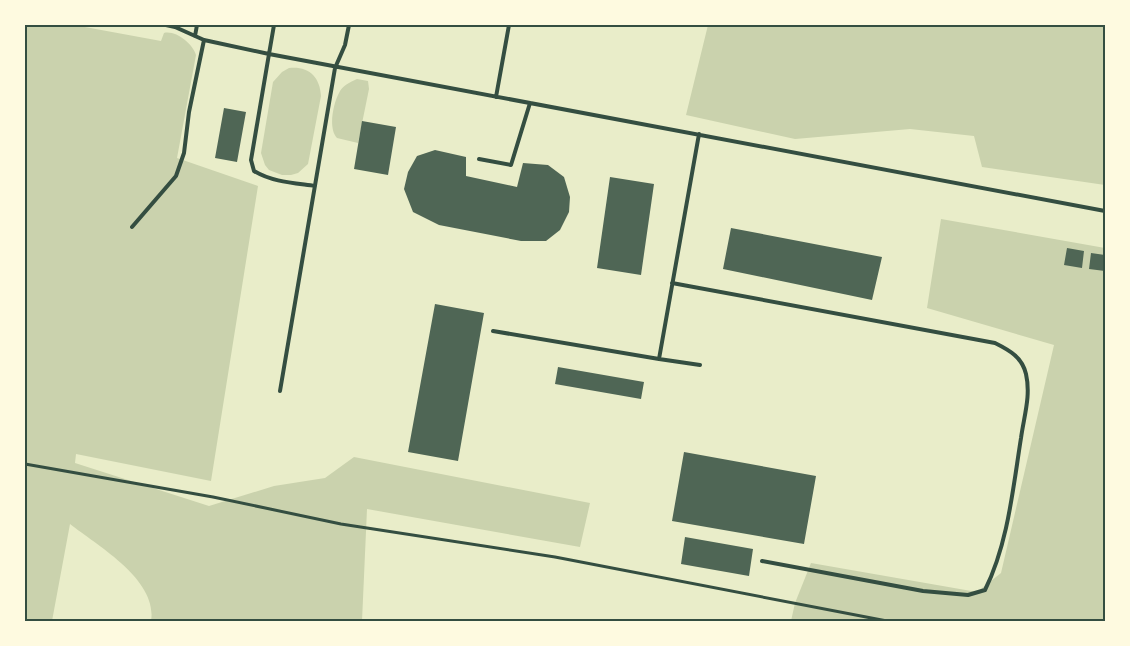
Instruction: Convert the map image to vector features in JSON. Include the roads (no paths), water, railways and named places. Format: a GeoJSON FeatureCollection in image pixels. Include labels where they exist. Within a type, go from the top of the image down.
{"type":"FeatureCollection","features":[{"type":"Feature","properties":{"kind":"lane"},"geometry":{"type":"LineString","coordinates":[[166,25],[204,40],[335,68],[699,134],[1105,211]]}},
{"type":"Feature","properties":{"kind":"lane"},"geometry":{"type":"LineString","coordinates":[[195,36],[197,25]]}},
{"type":"Feature","properties":{"kind":"lane"},"geometry":{"type":"LineString","coordinates":[[274,25],[251,160],[254,171],[262,176],[315,186]]}},
{"type":"Feature","properties":{"kind":"lane"},"geometry":{"type":"LineString","coordinates":[[280,391],[335,68],[345,45],[349,25]]}},
{"type":"Feature","properties":{"kind":"lane"},"geometry":{"type":"LineString","coordinates":[[496,97],[509,25]]}},
{"type":"Feature","properties":{"kind":"lane"},"geometry":{"type":"LineString","coordinates":[[132,227],[176,176],[184,152],[189,112],[204,40]]}},
{"type":"Feature","properties":{"kind":"lane"},"geometry":{"type":"LineString","coordinates":[[479,159],[511,165],[530,103]]}},
{"type":"Feature","properties":{"kind":"lane"},"geometry":{"type":"LineString","coordinates":[[659,358],[699,134]]}},
{"type":"Feature","properties":{"kind":"lane"},"geometry":{"type":"LineString","coordinates":[[672,283],[995,343],[1014,352],[1026,372],[1028,399],[1013,491],[994,572],[985,590],[968,595],[923,590],[762,560]]}},
{"type":"Feature","properties":{"kind":"lane"},"geometry":{"type":"LineString","coordinates":[[493,331],[700,365]]}}]}
